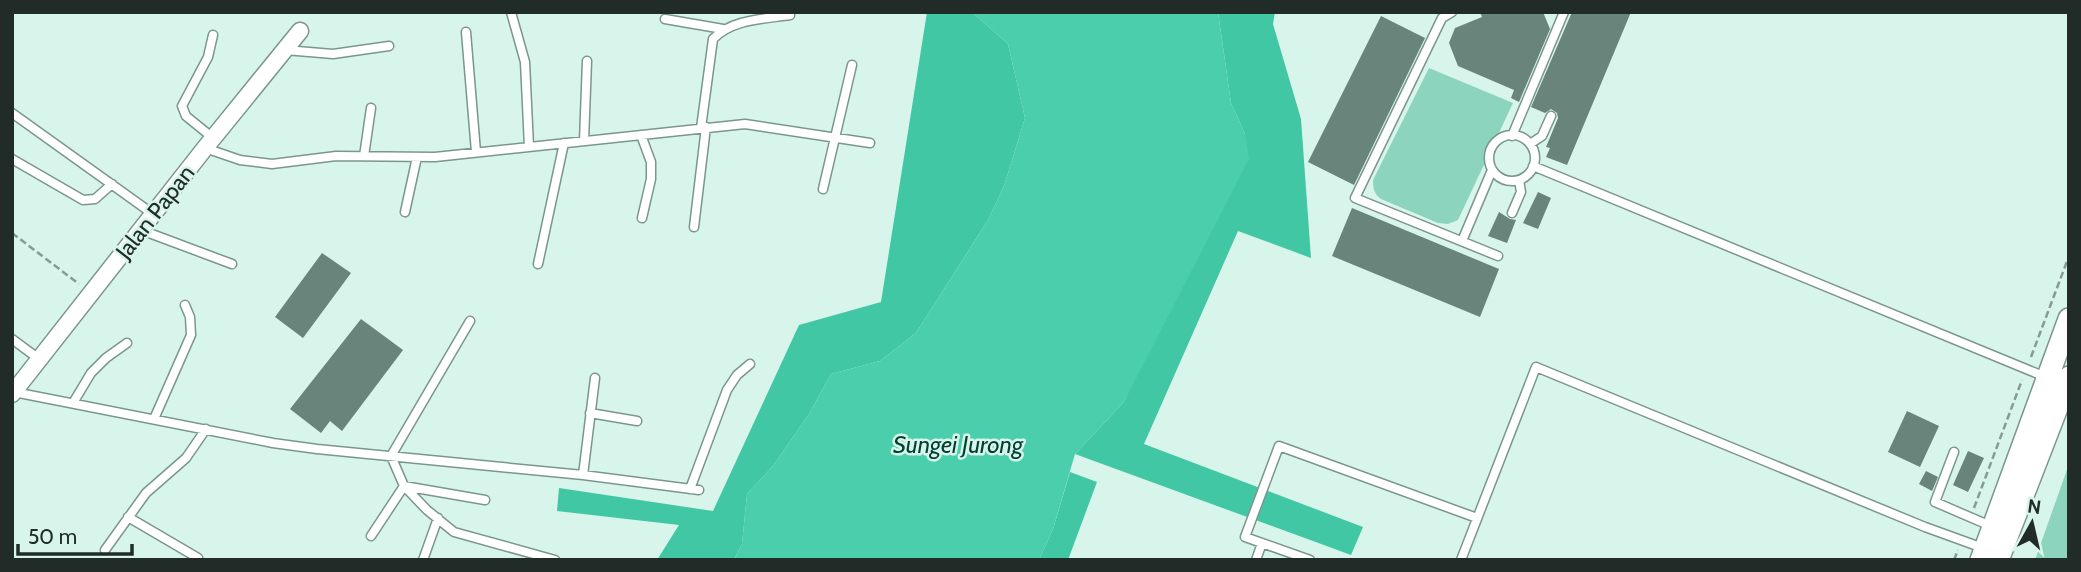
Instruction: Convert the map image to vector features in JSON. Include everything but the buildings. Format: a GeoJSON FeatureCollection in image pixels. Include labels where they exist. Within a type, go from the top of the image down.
{"type":"FeatureCollection","features":[{"type":"Feature","properties":{"kind":"main road"},"geometry":{"type":"LineString","coordinates":[[1991,556],[2061,380],[2069,319]]}},
{"type":"Feature","properties":{"kind":"street","name":"Jalan Papan"},"geometry":{"type":"LineString","coordinates":[[13,393],[300,31]]}},
{"type":"Feature","properties":{"kind":"lane"},"geometry":{"type":"LineString","coordinates":[[511,12],[525,62],[529,147]]}},
{"type":"Feature","properties":{"kind":"lane"},"geometry":{"type":"LineString","coordinates":[[1452,12],[1442,18],[1355,198],[1498,256]]}},
{"type":"Feature","properties":{"kind":"lane"},"geometry":{"type":"LineString","coordinates":[[1512,136],[1564,12]]}},
{"type":"Feature","properties":{"kind":"lane"},"geometry":{"type":"LineString","coordinates":[[694,227],[713,39],[723,29],[735,25],[790,15]]}},
{"type":"Feature","properties":{"kind":"lane"},"geometry":{"type":"LineString","coordinates":[[665,19],[723,29]]}},
{"type":"Feature","properties":{"kind":"lane"},"geometry":{"type":"LineString","coordinates":[[466,32],[477,152]]}},
{"type":"Feature","properties":{"kind":"lane"},"geometry":{"type":"LineString","coordinates":[[213,35],[208,57],[182,106],[186,116],[209,143],[240,160],[272,164],[336,156],[417,157],[745,124],[870,143]]}},
{"type":"Feature","properties":{"kind":"lane"},"geometry":{"type":"LineString","coordinates":[[285,50],[333,54],[389,46]]}},
{"type":"Feature","properties":{"kind":"lane"},"geometry":{"type":"LineString","coordinates":[[584,141],[587,61]]}},
{"type":"Feature","properties":{"kind":"lane"},"geometry":{"type":"LineString","coordinates":[[823,190],[852,65]]}},
{"type":"Feature","properties":{"kind":"lane"},"geometry":{"type":"LineString","coordinates":[[364,156],[371,108]]}},
{"type":"Feature","properties":{"kind":"lane"},"geometry":{"type":"LineString","coordinates":[[12,113],[153,214]]}},
{"type":"Feature","properties":{"kind":"lane"},"geometry":{"type":"LineString","coordinates":[[1530,144],[1542,136],[1551,116]]}},
{"type":"Feature","properties":{"kind":"lane"},"geometry":{"type":"LineString","coordinates":[[641,135],[651,162],[651,178],[642,218]]}},
{"type":"Feature","properties":{"kind":"lane"},"geometry":{"type":"LineString","coordinates":[[1462,241],[1492,170],[1489,156],[1491,147],[1506,136],[1523,138],[1530,144],[1534,152],[1533,166],[1527,176],[1510,181],[1502,179],[1492,170]]}},
{"type":"Feature","properties":{"kind":"lane"},"geometry":{"type":"LineString","coordinates":[[538,264],[564,143]]}},
{"type":"Feature","properties":{"kind":"lane"},"geometry":{"type":"LineString","coordinates":[[405,212],[417,157]]}},
{"type":"Feature","properties":{"kind":"lane"},"geometry":{"type":"LineString","coordinates":[[12,159],[83,200],[95,199],[112,184]]}},
{"type":"Feature","properties":{"kind":"lane"},"geometry":{"type":"LineString","coordinates":[[1533,166],[2026,369],[2061,380]]}},
{"type":"Feature","properties":{"kind":"lane"},"geometry":{"type":"LineString","coordinates":[[1512,213],[1521,192],[1519,180]]}},
{"type":"Feature","properties":{"kind":"lane"},"geometry":{"type":"LineString","coordinates":[[141,230],[232,264]]}},
{"type":"Feature","properties":{"kind":"lane"},"geometry":{"type":"LineString","coordinates":[[154,419],[191,335],[190,317],[185,305]]}},
{"type":"Feature","properties":{"kind":"lane"},"geometry":{"type":"LineString","coordinates":[[391,456],[470,321]]}},
{"type":"Feature","properties":{"kind":"lane"},"geometry":{"type":"LineString","coordinates":[[12,339],[40,359]]}},
{"type":"Feature","properties":{"kind":"lane"},"geometry":{"type":"LineString","coordinates":[[73,403],[91,373],[106,358],[127,344]]}},
{"type":"Feature","properties":{"kind":"lane"},"geometry":{"type":"LineString","coordinates":[[13,393],[273,443],[583,475],[694,490],[727,390],[737,375],[750,363]]}},
{"type":"Feature","properties":{"kind":"lane"},"geometry":{"type":"LineString","coordinates":[[1461,560],[1536,367],[1962,541],[1991,556]]}},
{"type":"Feature","properties":{"kind":"lane"},"geometry":{"type":"LineString","coordinates":[[583,475],[595,378]]}},
{"type":"Feature","properties":{"kind":"lane"},"geometry":{"type":"LineString","coordinates":[[590,413],[637,421]]}},
{"type":"Feature","properties":{"kind":"lane"},"geometry":{"type":"LineString","coordinates":[[104,550],[146,494],[186,458],[206,429]]}},
{"type":"Feature","properties":{"kind":"lane"},"geometry":{"type":"LineString","coordinates":[[1310,560],[1245,537],[1279,446],[1477,518]]}},
{"type":"Feature","properties":{"kind":"lane"},"geometry":{"type":"LineString","coordinates":[[1954,452],[1935,502],[2001,530]]}},
{"type":"Feature","properties":{"kind":"lane"},"geometry":{"type":"LineString","coordinates":[[391,456],[404,486],[454,532],[526,556],[555,560]]}},
{"type":"Feature","properties":{"kind":"lane"},"geometry":{"type":"LineString","coordinates":[[404,486],[485,500]]}},
{"type":"Feature","properties":{"kind":"lane"},"geometry":{"type":"LineString","coordinates":[[371,536],[404,486]]}},
{"type":"Feature","properties":{"kind":"lane"},"geometry":{"type":"LineString","coordinates":[[128,517],[198,558]]}},
{"type":"Feature","properties":{"kind":"lane"},"geometry":{"type":"LineString","coordinates":[[423,560],[438,519]]}},
{"type":"Feature","properties":{"kind":"lane"},"geometry":{"type":"LineString","coordinates":[[1256,560],[1262,543]]}},
{"type":"Feature","properties":{"kind":"path"},"geometry":{"type":"LineString","coordinates":[[12,233],[79,284]]}},
{"type":"Feature","properties":{"kind":"path"},"geometry":{"type":"LineString","coordinates":[[1970,517],[2069,256]]}},
{"type":"Feature","properties":{"kind":"path"},"geometry":{"type":"LineString","coordinates":[[1954,560],[1962,541]]}},
{"type":"Feature","properties":{"kind":"shaded area"},"geometry":{"type":"Polygon","coordinates":[[[927,12],[972,12],[1008,44],[1025,118],[1004,186],[988,220],[916,333],[880,361],[831,374],[809,414],[773,466],[747,494],[742,544],[734,560],[657,560],[679,525],[557,511],[559,488],[713,511],[799,325],[881,302],[927,12]]]}},
{"type":"Feature","properties":{"kind":"shaded area"},"geometry":{"type":"Polygon","coordinates":[[[1218,12],[1275,12],[1273,24],[1301,119],[1311,258],[1238,231],[1144,444],[1363,527],[1351,555],[1075,454],[1124,402],[1245,134],[1231,103],[1218,12]]]}},
{"type":"Feature","properties":{"kind":"shaded area"},"geometry":{"type":"Polygon","coordinates":[[[1429,68],[1513,103],[1458,220],[1448,224],[1438,223],[1381,199],[1373,186],[1373,180],[1429,68]]]}},
{"type":"Feature","properties":{"kind":"shaded area"},"geometry":{"type":"Polygon","coordinates":[[[2069,464],[2069,560],[2035,560],[2069,464]]]}},
{"type":"Feature","properties":{"kind":"shaded area"},"geometry":{"type":"Polygon","coordinates":[[[1070,472],[1097,482],[1068,560],[1039,560],[1053,529],[1070,472]]]}},
{"type":"Feature","properties":{"kind":"water","name":"Sungei Jurong"},"geometry":{"type":"Polygon","coordinates":[[[972,12],[1218,12],[1231,103],[1245,134],[1249,159],[1124,402],[1075,454],[1053,529],[1039,560],[734,560],[742,544],[747,494],[773,466],[809,414],[831,374],[880,361],[916,333],[988,220],[1004,186],[1025,118],[1008,44],[972,12]]]}}]}
